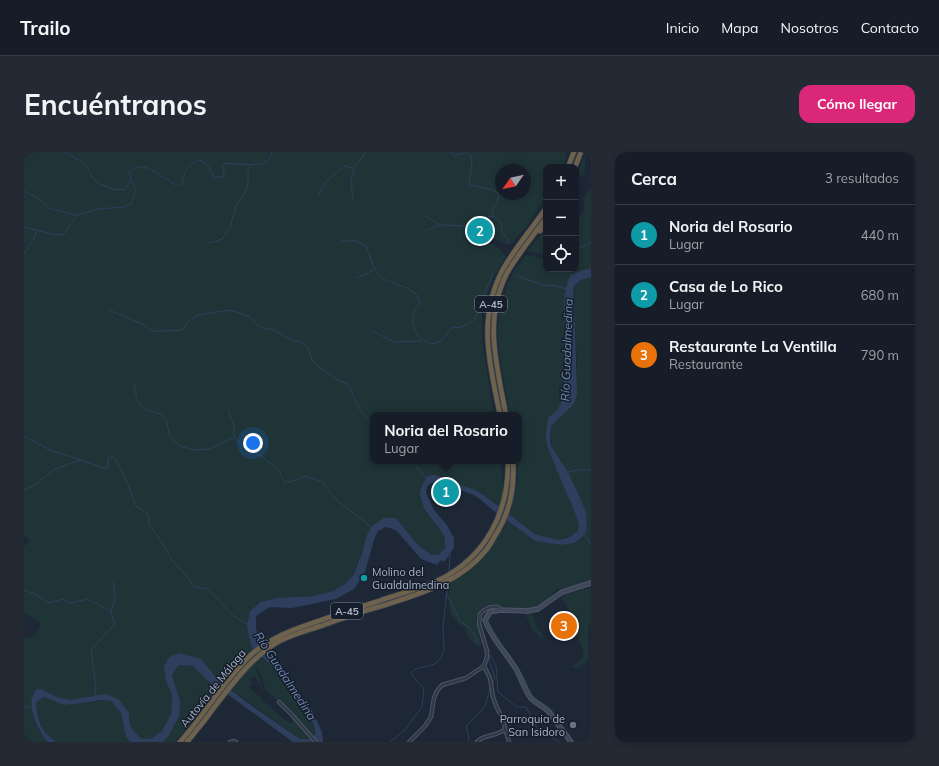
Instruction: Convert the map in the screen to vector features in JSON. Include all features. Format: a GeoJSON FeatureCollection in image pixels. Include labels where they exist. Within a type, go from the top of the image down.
{"type":"FeatureCollection","features":[{"type":"Feature","properties":{"kind":"highway"},"geometry":{"type":"LineString","coordinates":[[569,164],[574,152]]}},
{"type":"Feature","properties":{"kind":"highway"},"geometry":{"type":"LineString","coordinates":[[576,164],[581,152]]}},
{"type":"Feature","properties":{"kind":"highway","name":"A-45"},"geometry":{"type":"LineString","coordinates":[[499,412],[489,359],[487,329],[489,311],[497,282],[502,271],[515,250],[543,212]]}},
{"type":"Feature","properties":{"kind":"highway","name":"A-45"},"geometry":{"type":"LineString","coordinates":[[505,412],[494,352],[493,328],[495,312],[498,297],[507,274],[543,222]]}},
{"type":"Feature","properties":{"kind":"highway"},"geometry":{"type":"LineString","coordinates":[[532,236],[543,228]]}},
{"type":"Feature","properties":{"kind":"highway","name":"Autovía de Málaga"},"geometry":{"type":"LineString","coordinates":[[188,742],[243,671],[256,657],[278,642],[338,620],[422,593],[455,577],[475,562],[487,549],[494,538],[508,508],[508,464]]}},
{"type":"Feature","properties":{"kind":"highway","name":"Autovía de Málaga"},"geometry":{"type":"LineString","coordinates":[[180,742],[239,667],[252,653],[276,637],[336,615],[419,588],[440,579],[470,558],[481,547],[499,516],[514,476],[514,464]]}},
{"type":"Feature","properties":{"kind":"street"},"geometry":{"type":"LineString","coordinates":[[571,742],[546,708],[531,698],[516,670],[485,620],[490,612],[500,610],[527,611],[538,608],[562,592],[591,584]]}},
{"type":"Feature","properties":{"kind":"street"},"geometry":{"type":"LineString","coordinates":[[409,742],[425,726],[431,717],[434,698],[442,685],[466,678],[484,666],[487,651],[479,624],[480,614],[484,610],[491,607],[498,607],[500,610]]}},
{"type":"Feature","properties":{"kind":"street"},"geometry":{"type":"LineString","coordinates":[[484,666],[490,678],[493,697],[502,717],[509,742]]}},
{"type":"Feature","properties":{"kind":"street"},"geometry":{"type":"LineString","coordinates":[[279,702],[308,731],[316,742]]}},
{"type":"Feature","properties":{"kind":"street"},"geometry":{"type":"LineString","coordinates":[[477,742],[482,738],[505,730]]}},
{"type":"Feature","properties":{"kind":"street"},"geometry":{"type":"LineString","coordinates":[[230,742],[236,742]]}},
{"type":"Feature","properties":{"kind":"green space"},"geometry":{"type":"Polygon","coordinates":[[[24,152],[567,152],[564,164],[543,164],[543,202],[528,225],[513,242],[509,245],[492,238],[493,227],[482,221],[467,229],[467,233],[473,236],[476,241],[493,244],[506,257],[493,279],[482,313],[482,340],[494,412],[370,412],[370,464],[501,464],[503,489],[514,491],[518,478],[517,464],[522,464],[522,412],[509,412],[497,334],[499,315],[507,285],[515,269],[526,255],[543,259],[543,272],[579,272],[579,218],[584,213],[585,208],[583,198],[591,188],[591,269],[583,270],[566,289],[564,300],[565,347],[563,398],[546,436],[579,525],[577,532],[568,538],[558,540],[535,534],[475,490],[436,475],[427,476],[421,488],[439,528],[446,537],[445,548],[438,555],[432,555],[419,546],[396,518],[372,526],[357,566],[345,584],[324,594],[274,599],[256,606],[250,611],[247,625],[261,657],[268,662],[310,715],[316,733],[314,736],[293,714],[265,689],[263,679],[256,666],[255,667],[263,690],[255,676],[250,679],[253,683],[249,687],[260,697],[262,701],[289,723],[293,722],[290,718],[292,717],[312,738],[311,740],[300,739],[218,680],[210,671],[180,653],[166,681],[172,695],[171,714],[162,731],[152,738],[142,739],[133,731],[130,725],[129,713],[105,694],[70,700],[57,697],[43,690],[32,697],[32,710],[38,729],[48,742],[24,742],[24,638],[33,636],[40,623],[24,613],[24,546],[29,540],[24,536],[24,152]]]}},
{"type":"Feature","properties":{"kind":"green space"},"geometry":{"type":"Polygon","coordinates":[[[586,152],[583,177],[579,176],[579,169],[586,152]]]}},
{"type":"Feature","properties":{"kind":"green space"},"geometry":{"type":"Polygon","coordinates":[[[543,232],[543,255],[527,251],[543,232]]]}},
{"type":"Feature","properties":{"kind":"green space"},"geometry":{"type":"Polygon","coordinates":[[[591,277],[591,581],[561,588],[555,591],[549,598],[536,608],[522,609],[493,604],[483,607],[478,612],[476,619],[481,643],[481,646],[477,646],[468,636],[465,628],[454,620],[451,615],[448,596],[449,583],[476,564],[490,549],[507,521],[535,541],[562,545],[582,537],[577,491],[568,472],[551,446],[551,426],[574,404],[577,366],[573,293],[574,286],[581,280],[591,277]]]}},
{"type":"Feature","properties":{"kind":"green space"},"geometry":{"type":"Polygon","coordinates":[[[591,588],[591,618],[588,629],[589,657],[586,662],[577,669],[572,666],[578,663],[583,657],[583,649],[573,630],[564,637],[562,635],[566,632],[565,630],[576,621],[561,598],[568,593],[591,588]]]}},
{"type":"Feature","properties":{"kind":"green space"},"geometry":{"type":"Polygon","coordinates":[[[532,612],[537,628],[544,637],[540,639],[539,635],[532,630],[525,613],[532,612]]]}},
{"type":"Feature","properties":{"kind":"green space"},"geometry":{"type":"Polygon","coordinates":[[[489,617],[489,623],[525,677],[532,693],[536,698],[554,711],[565,730],[548,707],[532,697],[516,667],[488,624],[489,617]]]}},
{"type":"Feature","properties":{"kind":"green space"},"geometry":{"type":"Polygon","coordinates":[[[179,665],[193,666],[208,681],[218,687],[184,732],[174,742],[163,742],[168,737],[180,701],[172,675],[179,665]]]}},
{"type":"Feature","properties":{"kind":"green space"},"geometry":{"type":"Polygon","coordinates":[[[44,697],[64,705],[101,700],[111,701],[121,713],[126,737],[130,742],[56,742],[43,729],[39,719],[36,701],[44,697]]]}},
{"type":"Feature","properties":{"kind":"water","name":"Río Guadalmedina"},"geometry":{"type":"Polygon","coordinates":[[[591,269],[591,277],[581,280],[574,286],[573,293],[577,394],[574,404],[551,426],[550,440],[551,446],[568,472],[586,512],[587,530],[582,537],[574,543],[562,545],[535,541],[474,495],[443,484],[432,483],[427,486],[426,493],[434,510],[447,525],[454,538],[454,548],[444,562],[441,560],[437,565],[421,559],[396,530],[386,527],[378,531],[365,572],[354,589],[336,599],[292,608],[270,607],[256,616],[256,629],[260,643],[277,662],[313,712],[322,732],[323,742],[293,742],[208,681],[193,666],[179,665],[172,675],[180,701],[179,716],[168,737],[163,742],[130,742],[126,737],[121,713],[111,701],[101,700],[64,705],[44,697],[36,702],[39,720],[43,729],[56,742],[48,742],[41,733],[33,715],[31,704],[32,697],[37,689],[43,690],[57,697],[70,700],[105,694],[118,699],[129,713],[130,725],[136,733],[142,739],[152,738],[162,731],[171,714],[172,695],[166,681],[164,667],[169,657],[180,653],[201,659],[218,680],[248,703],[300,739],[311,739],[316,733],[310,715],[268,662],[252,649],[247,625],[250,611],[261,602],[277,598],[313,596],[333,591],[345,584],[354,574],[367,535],[372,526],[384,518],[396,518],[419,546],[432,555],[438,555],[445,548],[445,537],[424,508],[420,495],[421,488],[427,476],[436,475],[475,490],[535,534],[558,540],[568,538],[577,532],[579,525],[547,445],[546,436],[548,418],[558,409],[563,398],[565,347],[564,300],[566,289],[570,275],[583,270],[591,269]]]}},
{"type":"Feature","properties":{"kind":"waterway"},"geometry":{"type":"LineString","coordinates":[[65,152],[85,164],[93,178],[98,183],[112,189],[124,190],[131,181]]}},
{"type":"Feature","properties":{"kind":"waterway"},"geometry":{"type":"LineString","coordinates":[[24,227],[55,235],[64,234],[76,217],[80,214],[98,209],[123,207],[131,204],[135,191],[129,172],[137,167],[143,167],[151,170],[177,186],[182,185],[186,170],[192,164],[200,160],[209,167],[214,178],[224,176],[222,164],[264,163],[268,161],[272,152]]}},
{"type":"Feature","properties":{"kind":"waterway"},"geometry":{"type":"LineString","coordinates":[[353,198],[351,182],[354,168],[366,152]]}},
{"type":"Feature","properties":{"kind":"waterway"},"geometry":{"type":"LineString","coordinates":[[451,152],[454,156],[465,153],[471,156],[472,164],[469,185],[494,190],[499,195],[493,209],[492,216],[498,219],[502,224],[501,230],[510,243]]}},
{"type":"Feature","properties":{"kind":"waterway"},"geometry":{"type":"LineString","coordinates":[[209,243],[222,239],[230,228],[236,206],[245,193],[248,183],[248,171],[251,165]]}},
{"type":"Feature","properties":{"kind":"waterway"},"geometry":{"type":"LineString","coordinates":[[318,196],[326,181],[345,166],[353,168]]}},
{"type":"Feature","properties":{"kind":"waterway"},"geometry":{"type":"LineString","coordinates":[[24,191],[41,200],[50,209],[77,215]]}},
{"type":"Feature","properties":{"kind":"waterway"},"geometry":{"type":"LineString","coordinates":[[424,215],[440,225]]}},
{"type":"Feature","properties":{"kind":"waterway"},"geometry":{"type":"LineString","coordinates":[[425,231],[440,225],[464,226],[492,216]]}},
{"type":"Feature","properties":{"kind":"waterway"},"geometry":{"type":"LineString","coordinates":[[24,254],[35,237],[37,230]]}},
{"type":"Feature","properties":{"kind":"waterway"},"geometry":{"type":"LineString","coordinates":[[341,241],[356,241],[366,246],[375,270],[383,279],[407,288],[416,294],[420,303],[413,315],[414,328],[421,338],[430,343],[441,341],[451,328],[462,327],[474,320],[493,273]]}},
{"type":"Feature","properties":{"kind":"waterway"},"geometry":{"type":"LineString","coordinates":[[579,247],[591,243]]}},
{"type":"Feature","properties":{"kind":"waterway"},"geometry":{"type":"LineString","coordinates":[[357,278],[374,270]]}},
{"type":"Feature","properties":{"kind":"waterway"},"geometry":{"type":"LineString","coordinates":[[517,276],[543,285],[567,289]]}},
{"type":"Feature","properties":{"kind":"waterway"},"geometry":{"type":"LineString","coordinates":[[109,310],[144,325],[152,331],[181,330],[186,327],[186,323],[198,315],[230,310],[250,317],[258,326],[266,329],[272,329],[290,339],[303,343],[308,348],[312,360],[321,369],[338,380],[348,384],[363,415],[370,421]]}},
{"type":"Feature","properties":{"kind":"waterway"},"geometry":{"type":"LineString","coordinates":[[370,330],[394,342],[421,341]]}},
{"type":"Feature","properties":{"kind":"waterway"},"geometry":{"type":"LineString","coordinates":[[134,383],[140,405],[143,408],[162,414],[166,420],[170,437],[180,446],[193,450],[210,449],[234,437]]}},
{"type":"Feature","properties":{"kind":"waterway"},"geometry":{"type":"LineString","coordinates":[[228,410],[234,427],[234,436],[244,448],[260,455],[279,471],[284,482],[290,482],[306,476],[323,482],[333,497],[371,527]]}},
{"type":"Feature","properties":{"kind":"waterway"},"geometry":{"type":"LineString","coordinates":[[24,437],[50,450],[103,468],[108,468],[108,458],[113,457],[128,485],[136,506],[148,514],[149,525],[160,539],[172,560],[195,587],[207,589],[231,614],[248,624]]}},
{"type":"Feature","properties":{"kind":"waterway"},"geometry":{"type":"LineString","coordinates":[[24,490],[35,485],[53,470],[81,460]]}},
{"type":"Feature","properties":{"kind":"waterway"},"geometry":{"type":"LineString","coordinates":[[414,464],[427,479]]}},
{"type":"Feature","properties":{"kind":"waterway"},"geometry":{"type":"LineString","coordinates":[[568,472],[591,470]]}},
{"type":"Feature","properties":{"kind":"waterway"},"geometry":{"type":"LineString","coordinates":[[584,533],[591,544]]}},
{"type":"Feature","properties":{"kind":"waterway"},"geometry":{"type":"LineString","coordinates":[[449,572],[450,554]]}},
{"type":"Feature","properties":{"kind":"waterway"},"geometry":{"type":"LineString","coordinates":[[111,611],[115,598],[113,582]]}},
{"type":"Feature","properties":{"kind":"waterway"},"geometry":{"type":"LineString","coordinates":[[390,742],[405,730],[422,707],[424,689],[411,673],[415,669],[435,664],[441,658],[444,650],[443,627],[448,583]]}},
{"type":"Feature","properties":{"kind":"waterway"},"geometry":{"type":"LineString","coordinates":[[24,590],[35,594],[49,603],[62,599],[70,603],[87,599],[111,612],[115,624],[91,650],[96,687],[95,696]]}},
{"type":"Feature","properties":{"kind":"waterway"},"geometry":{"type":"LineString","coordinates":[[447,594],[460,621],[470,628],[478,642]]}},
{"type":"Feature","properties":{"kind":"waterway"},"geometry":{"type":"LineString","coordinates":[[490,655],[496,666],[498,692],[517,707],[526,707],[537,728],[560,742]]}},
{"type":"Feature","properties":{"kind":"waterway"},"geometry":{"type":"LineString","coordinates":[[490,655],[489,660],[495,678],[492,684]]}},
{"type":"Feature","properties":{"kind":"waterway"},"geometry":{"type":"LineString","coordinates":[[468,742],[469,738],[466,726],[485,706],[490,689]]}},
{"type":"Feature","properties":{"kind":"waterway"},"geometry":{"type":"LineString","coordinates":[[24,707],[31,707]]}},
{"type":"Feature","properties":{"kind":"place","name":"Casa de Lo Rico"},"geometry":{"type":"Point","coordinates":[480,231]}},
{"type":"Feature","properties":{"kind":"place","name":"Noria del Rosario"},"geometry":{"type":"Point","coordinates":[446,492]}},
{"type":"Feature","properties":{"kind":"place","name":"Molino del Gualdalmedina"},"geometry":{"type":"Point","coordinates":[364,578]}},
{"type":"Feature","properties":{"kind":"place","name":"Restaurante La Ventilla"},"geometry":{"type":"Point","coordinates":[564,626]}},
{"type":"Feature","properties":{"kind":"place","name":"Parroquia de San Isidoro"},"geometry":{"type":"Point","coordinates":[573,725]}}]}
